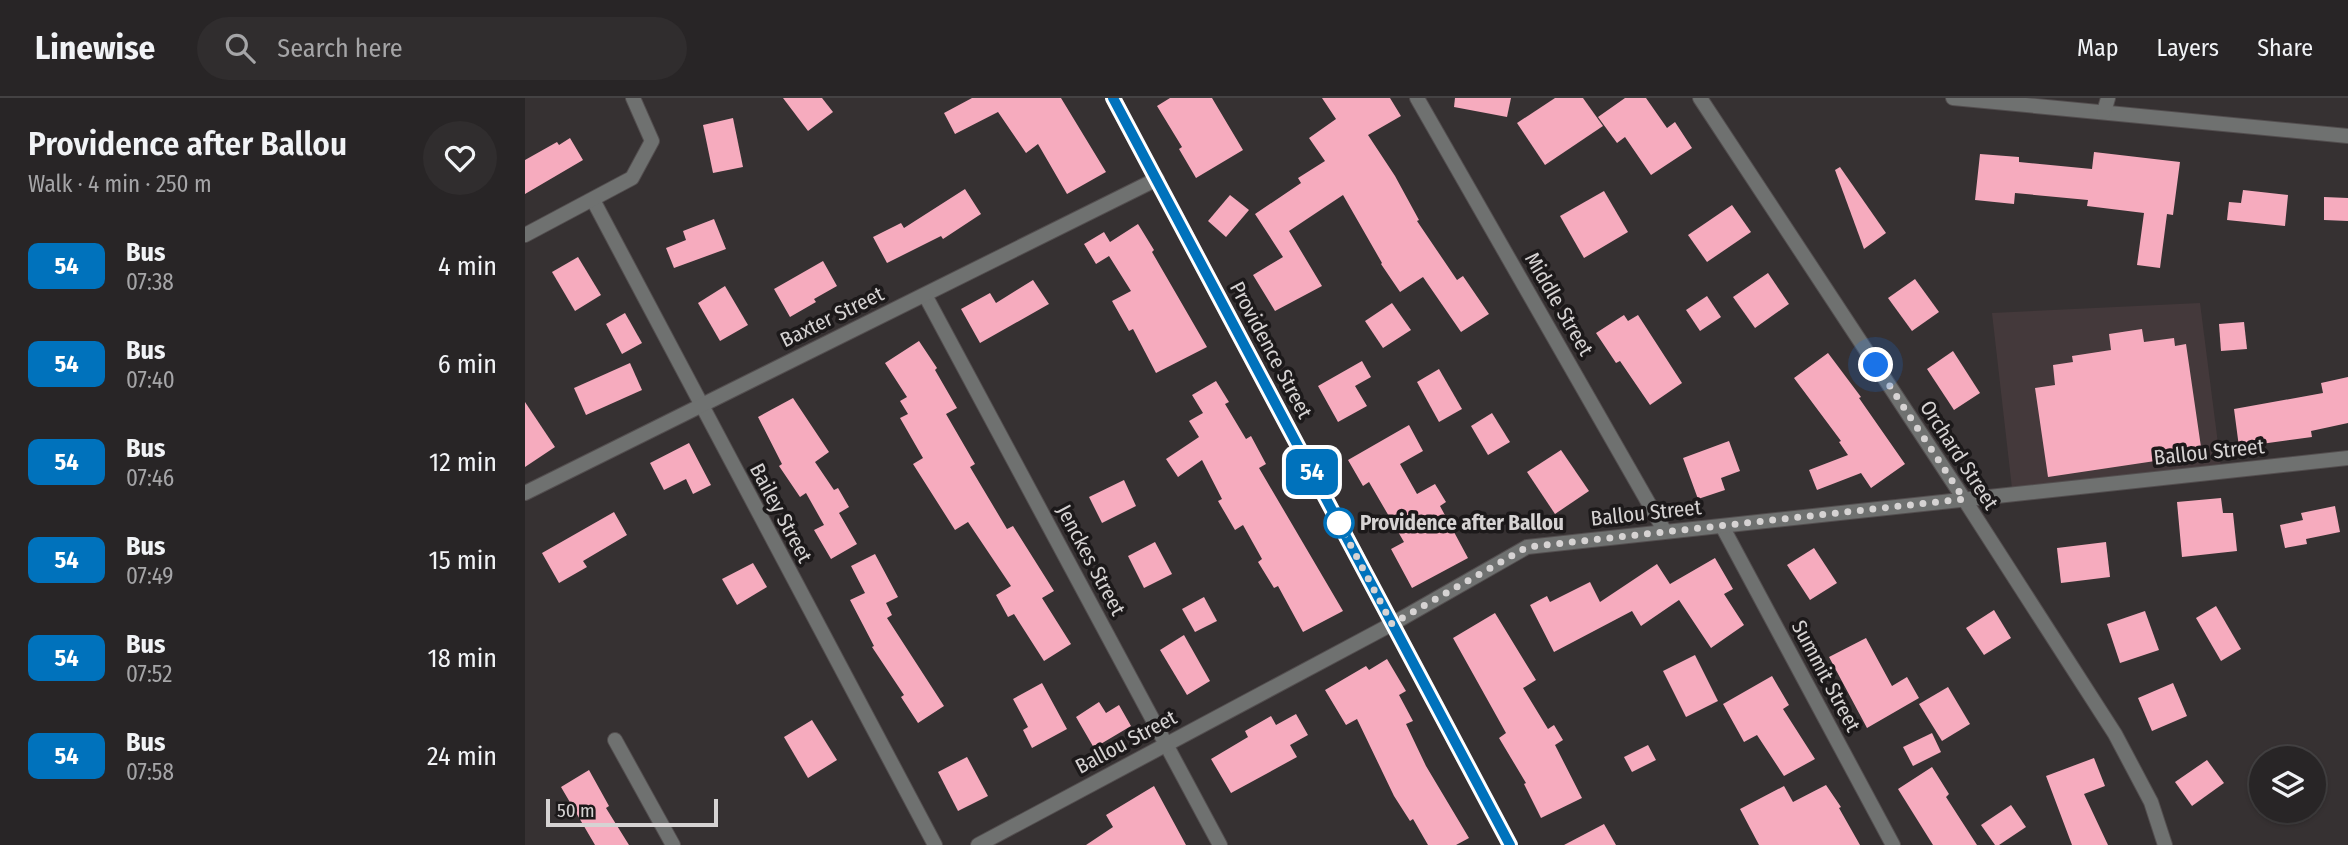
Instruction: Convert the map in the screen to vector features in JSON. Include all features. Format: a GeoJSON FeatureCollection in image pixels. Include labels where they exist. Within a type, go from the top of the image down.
{"type":"FeatureCollection","features":[{"type":"Feature","properties":{"kind":"main road","name":"Providence Street"},"geometry":{"type":"LineString","coordinates":[[1113,98],[1510,845]]}},
{"type":"Feature","properties":{"kind":"street"},"geometry":{"type":"LineString","coordinates":[[525,235],[632,178],[652,141],[633,98]]}},
{"type":"Feature","properties":{"kind":"street","name":"Middle Street"},"geometry":{"type":"LineString","coordinates":[[1417,98],[1664,530]]}},
{"type":"Feature","properties":{"kind":"street","name":"Orchard Street"},"geometry":{"type":"LineString","coordinates":[[1700,98],[2115,734],[2151,802],[2165,845]]}},
{"type":"Feature","properties":{"kind":"street"},"geometry":{"type":"LineString","coordinates":[[1953,98],[2106,105],[2348,136]]}},
{"type":"Feature","properties":{"kind":"street","name":"Baxter Street"},"geometry":{"type":"LineString","coordinates":[[525,494],[1157,180]]}},
{"type":"Feature","properties":{"kind":"street","name":"Bailey Street"},"geometry":{"type":"LineString","coordinates":[[593,200],[935,845]]}},
{"type":"Feature","properties":{"kind":"street","name":"Jenckes Street"},"geometry":{"type":"LineString","coordinates":[[925,295],[1220,845]]}},
{"type":"Feature","properties":{"kind":"street","name":"Ballou Street"},"geometry":{"type":"LineString","coordinates":[[978,845],[1392,624],[1527,547],[1664,530],[2348,458]]}},
{"type":"Feature","properties":{"kind":"street","name":"Summit Street"},"geometry":{"type":"LineString","coordinates":[[1722,526],[1893,845]]}},
{"type":"Feature","properties":{"kind":"street"},"geometry":{"type":"LineString","coordinates":[[615,740],[673,845]]}},
{"type":"Feature","properties":{"kind":"shaded area"},"geometry":{"type":"Polygon","coordinates":[[[2200,303],[2222,475],[2013,497],[1992,313],[2200,303]]]}},
{"type":"Feature","properties":{"kind":"building"},"geometry":{"type":"Polygon","coordinates":[[[783,98],[822,98],[833,112],[808,131],[783,98]]]}},
{"type":"Feature","properties":{"kind":"building"},"geometry":{"type":"Polygon","coordinates":[[[972,98],[1061,98],[1106,172],[1067,194],[1038,144],[1026,153],[998,112],[955,134],[944,113],[972,98]]]}},
{"type":"Feature","properties":{"kind":"building"},"geometry":{"type":"Polygon","coordinates":[[[1170,98],[1212,98],[1243,150],[1196,178],[1179,149],[1182,147],[1157,106],[1170,98]]]}},
{"type":"Feature","properties":{"kind":"building"},"geometry":{"type":"Polygon","coordinates":[[[1322,98],[1390,98],[1401,116],[1368,135],[1395,176],[1419,220],[1417,221],[1457,280],[1463,276],[1489,314],[1461,332],[1423,277],[1400,292],[1381,264],[1343,195],[1289,231],[1322,286],[1275,311],[1253,275],[1283,257],[1255,214],[1301,183],[1298,178],[1325,161],[1309,138],[1336,119],[1322,98]]]}},
{"type":"Feature","properties":{"kind":"building"},"geometry":{"type":"Polygon","coordinates":[[[1455,98],[1511,98],[1507,117],[1454,107],[1455,98]]]}},
{"type":"Feature","properties":{"kind":"building"},"geometry":{"type":"Polygon","coordinates":[[[1555,98],[1583,98],[1603,126],[1545,165],[1517,123],[1555,98]]]}},
{"type":"Feature","properties":{"kind":"building"},"geometry":{"type":"Polygon","coordinates":[[[1625,98],[1646,98],[1667,128],[1675,122],[1692,148],[1651,175],[1625,137],[1617,143],[1598,117],[1625,98]]]}},
{"type":"Feature","properties":{"kind":"building"},"geometry":{"type":"Polygon","coordinates":[[[733,118],[743,167],[713,173],[703,125],[733,118]]]}},
{"type":"Feature","properties":{"kind":"building"},"geometry":{"type":"Polygon","coordinates":[[[570,138],[583,160],[525,194],[525,160],[557,142],[559,145],[570,138]]]}},
{"type":"Feature","properties":{"kind":"building"},"geometry":{"type":"Polygon","coordinates":[[[2094,152],[2180,162],[2173,215],[2167,214],[2160,268],[2137,265],[2144,213],[2087,206],[2088,200],[2015,193],[2014,204],[1975,200],[1980,154],[2019,157],[2019,162],[2092,169],[2094,152]]]}},
{"type":"Feature","properties":{"kind":"building"},"geometry":{"type":"Polygon","coordinates":[[[1840,167],[1886,233],[1864,249],[1835,170],[1840,167]]]}},
{"type":"Feature","properties":{"kind":"building"},"geometry":{"type":"Polygon","coordinates":[[[965,189],[981,214],[943,239],[941,236],[887,263],[873,237],[901,223],[904,228],[965,189]]]}},
{"type":"Feature","properties":{"kind":"building"},"geometry":{"type":"Polygon","coordinates":[[[2243,190],[2288,195],[2285,226],[2227,220],[2229,202],[2241,203],[2243,190]]]}},
{"type":"Feature","properties":{"kind":"building"},"geometry":{"type":"Polygon","coordinates":[[[1604,191],[1628,232],[1584,258],[1560,216],[1604,191]]]}},
{"type":"Feature","properties":{"kind":"building"},"geometry":{"type":"Polygon","coordinates":[[[1230,195],[1249,210],[1226,237],[1208,221],[1230,195]]]}},
{"type":"Feature","properties":{"kind":"building"},"geometry":{"type":"Polygon","coordinates":[[[2324,197],[2348,198],[2348,221],[2324,220],[2324,197]]]}},
{"type":"Feature","properties":{"kind":"building"},"geometry":{"type":"Polygon","coordinates":[[[1732,205],[1751,232],[1707,262],[1688,235],[1732,205]]]}},
{"type":"Feature","properties":{"kind":"building"},"geometry":{"type":"Polygon","coordinates":[[[714,219],[726,249],[674,268],[666,248],[686,240],[683,231],[714,219]]]}},
{"type":"Feature","properties":{"kind":"building"},"geometry":{"type":"Polygon","coordinates":[[[1138,224],[1207,347],[1156,373],[1133,329],[1129,331],[1112,301],[1131,291],[1109,256],[1096,264],[1084,244],[1104,232],[1110,242],[1138,224]]]}},
{"type":"Feature","properties":{"kind":"building"},"geometry":{"type":"Polygon","coordinates":[[[578,257],[601,295],[575,311],[552,272],[578,257]]]}},
{"type":"Feature","properties":{"kind":"building"},"geometry":{"type":"Polygon","coordinates":[[[823,261],[837,286],[790,317],[774,289],[823,261]]]}},
{"type":"Feature","properties":{"kind":"building"},"geometry":{"type":"Polygon","coordinates":[[[1768,273],[1789,304],[1755,328],[1733,297],[1768,273]]]}},
{"type":"Feature","properties":{"kind":"building"},"geometry":{"type":"Polygon","coordinates":[[[1915,279],[1939,312],[1912,331],[1888,298],[1915,279]]]}},
{"type":"Feature","properties":{"kind":"building"},"geometry":{"type":"Polygon","coordinates":[[[1033,280],[1049,304],[980,343],[961,309],[990,293],[996,303],[1033,280]]]}},
{"type":"Feature","properties":{"kind":"building"},"geometry":{"type":"Polygon","coordinates":[[[725,286],[748,325],[720,341],[698,303],[725,286]]]}},
{"type":"Feature","properties":{"kind":"building"},"geometry":{"type":"Polygon","coordinates":[[[1707,296],[1721,317],[1700,331],[1686,310],[1707,296]]]}},
{"type":"Feature","properties":{"kind":"building"},"geometry":{"type":"Polygon","coordinates":[[[1392,303],[1411,330],[1383,348],[1365,321],[1392,303]]]}},
{"type":"Feature","properties":{"kind":"building"},"geometry":{"type":"Polygon","coordinates":[[[625,313],[642,343],[622,354],[606,324],[625,313]]]}},
{"type":"Feature","properties":{"kind":"building"},"geometry":{"type":"Polygon","coordinates":[[[1624,315],[1628,321],[1638,315],[1682,383],[1650,405],[1620,361],[1616,363],[1596,333],[1624,315]]]}},
{"type":"Feature","properties":{"kind":"building"},"geometry":{"type":"Polygon","coordinates":[[[2244,322],[2247,349],[2221,351],[2219,324],[2244,322]]]}},
{"type":"Feature","properties":{"kind":"building"},"geometry":{"type":"Polygon","coordinates":[[[2142,329],[2144,342],[2174,338],[2175,346],[2186,344],[2202,454],[2048,477],[2035,388],[2055,385],[2053,365],[2073,362],[2072,356],[2111,350],[2109,334],[2142,329]]]}},
{"type":"Feature","properties":{"kind":"building"},"geometry":{"type":"Polygon","coordinates":[[[919,341],[937,368],[935,370],[957,408],[946,414],[975,464],[970,467],[1007,529],[1013,526],[1054,591],[1042,598],[1071,644],[1044,661],[1014,614],[1008,617],[996,595],[1011,586],[968,522],[955,530],[913,464],[923,458],[900,418],[908,414],[900,401],[907,397],[885,363],[919,341]]]}},
{"type":"Feature","properties":{"kind":"building"},"geometry":{"type":"Polygon","coordinates":[[[1953,351],[1980,393],[1954,410],[1927,369],[1953,351]]]}},
{"type":"Feature","properties":{"kind":"building"},"geometry":{"type":"Polygon","coordinates":[[[1828,353],[1905,464],[1871,488],[1861,473],[1817,490],[1809,470],[1848,455],[1839,442],[1841,441],[1794,378],[1828,353]]]}},
{"type":"Feature","properties":{"kind":"building"},"geometry":{"type":"Polygon","coordinates":[[[1362,361],[1371,377],[1355,386],[1367,406],[1338,422],[1318,386],[1362,361]]]}},
{"type":"Feature","properties":{"kind":"building"},"geometry":{"type":"Polygon","coordinates":[[[630,363],[642,390],[586,415],[574,388],[630,363]]]}},
{"type":"Feature","properties":{"kind":"building"},"geometry":{"type":"Polygon","coordinates":[[[1439,369],[1462,409],[1439,422],[1417,382],[1439,369]]]}},
{"type":"Feature","properties":{"kind":"building"},"geometry":{"type":"Polygon","coordinates":[[[2348,377],[2348,423],[2311,431],[2312,437],[2239,447],[2234,409],[2323,393],[2321,383],[2348,377]]]}},
{"type":"Feature","properties":{"kind":"building"},"geometry":{"type":"Polygon","coordinates":[[[1216,381],[1229,402],[1225,404],[1246,439],[1251,436],[1266,464],[1259,468],[1343,611],[1303,632],[1278,586],[1274,588],[1258,562],[1262,559],[1243,525],[1235,530],[1218,501],[1222,499],[1202,460],[1178,477],[1166,459],[1199,437],[1189,421],[1203,413],[1192,395],[1216,381]]]}},
{"type":"Feature","properties":{"kind":"building"},"geometry":{"type":"Polygon","coordinates":[[[793,398],[829,452],[815,462],[834,490],[838,488],[849,507],[839,513],[857,544],[831,559],[814,530],[824,525],[806,493],[800,497],[779,466],[782,464],[758,417],[793,398]]]}},
{"type":"Feature","properties":{"kind":"building"},"geometry":{"type":"Polygon","coordinates":[[[525,402],[555,447],[525,467],[525,402]]]}},
{"type":"Feature","properties":{"kind":"building"},"geometry":{"type":"Polygon","coordinates":[[[1492,413],[1510,442],[1488,455],[1471,426],[1492,413]]]}},
{"type":"Feature","properties":{"kind":"building"},"geometry":{"type":"Polygon","coordinates":[[[1409,425],[1423,451],[1400,464],[1417,494],[1435,484],[1446,502],[1440,506],[1468,558],[1412,588],[1391,549],[1404,542],[1369,482],[1363,486],[1348,460],[1409,425]]]}},
{"type":"Feature","properties":{"kind":"building"},"geometry":{"type":"Polygon","coordinates":[[[1729,441],[1740,471],[1721,478],[1725,490],[1698,499],[1683,458],[1729,441]]]}},
{"type":"Feature","properties":{"kind":"building"},"geometry":{"type":"Polygon","coordinates":[[[689,443],[711,485],[693,494],[686,479],[664,490],[650,463],[689,443]]]}},
{"type":"Feature","properties":{"kind":"building"},"geometry":{"type":"Polygon","coordinates":[[[1561,450],[1589,491],[1555,514],[1527,472],[1561,450]]]}},
{"type":"Feature","properties":{"kind":"building"},"geometry":{"type":"Polygon","coordinates":[[[1124,480],[1136,506],[1102,523],[1089,497],[1124,480]]]}},
{"type":"Feature","properties":{"kind":"building"},"geometry":{"type":"Polygon","coordinates":[[[2221,498],[2223,513],[2233,513],[2237,551],[2182,557],[2177,502],[2221,498]]]}},
{"type":"Feature","properties":{"kind":"building"},"geometry":{"type":"Polygon","coordinates":[[[2335,506],[2340,532],[2306,539],[2307,544],[2285,548],[2280,525],[2303,520],[2301,513],[2335,506]]]}},
{"type":"Feature","properties":{"kind":"building"},"geometry":{"type":"Polygon","coordinates":[[[614,512],[627,535],[583,561],[587,567],[559,583],[542,553],[614,512]]]}},
{"type":"Feature","properties":{"kind":"building"},"geometry":{"type":"Polygon","coordinates":[[[1155,542],[1172,574],[1144,588],[1128,556],[1155,542]]]}},
{"type":"Feature","properties":{"kind":"building"},"geometry":{"type":"Polygon","coordinates":[[[2106,542],[2110,577],[2061,583],[2057,548],[2106,542]]]}},
{"type":"Feature","properties":{"kind":"building"},"geometry":{"type":"Polygon","coordinates":[[[1814,548],[1837,583],[1810,600],[1787,565],[1814,548]]]}},
{"type":"Feature","properties":{"kind":"building"},"geometry":{"type":"Polygon","coordinates":[[[875,554],[898,597],[886,603],[892,615],[887,618],[944,706],[918,723],[901,697],[904,695],[872,647],[874,646],[850,600],[865,593],[851,566],[875,554]]]}},
{"type":"Feature","properties":{"kind":"building"},"geometry":{"type":"Polygon","coordinates":[[[1715,558],[1733,589],[1724,594],[1744,625],[1711,648],[1679,600],[1641,626],[1632,611],[1554,652],[1530,605],[1547,596],[1550,602],[1590,582],[1600,602],[1657,564],[1670,584],[1715,558]]]}},
{"type":"Feature","properties":{"kind":"building"},"geometry":{"type":"Polygon","coordinates":[[[753,563],[767,587],[737,605],[722,579],[753,563]]]}},
{"type":"Feature","properties":{"kind":"building"},"geometry":{"type":"Polygon","coordinates":[[[1204,597],[1217,621],[1195,632],[1182,609],[1204,597]]]}},
{"type":"Feature","properties":{"kind":"building"},"geometry":{"type":"Polygon","coordinates":[[[2216,606],[2241,649],[2221,661],[2196,618],[2216,606]]]}},
{"type":"Feature","properties":{"kind":"building"},"geometry":{"type":"Polygon","coordinates":[[[1994,610],[2011,638],[1984,655],[1966,628],[1994,610]]]}},
{"type":"Feature","properties":{"kind":"building"},"geometry":{"type":"Polygon","coordinates":[[[2145,611],[2159,650],[2120,663],[2107,624],[2145,611]]]}},
{"type":"Feature","properties":{"kind":"building"},"geometry":{"type":"Polygon","coordinates":[[[1495,613],[1536,680],[1523,688],[1548,729],[1554,725],[1563,740],[1555,745],[1582,798],[1541,818],[1524,784],[1526,783],[1499,738],[1506,733],[1453,638],[1495,613]]]}},
{"type":"Feature","properties":{"kind":"building"},"geometry":{"type":"Polygon","coordinates":[[[1184,635],[1210,681],[1187,695],[1160,650],[1184,635]]]}},
{"type":"Feature","properties":{"kind":"building"},"geometry":{"type":"Polygon","coordinates":[[[1866,638],[1892,686],[1907,677],[1919,698],[1867,728],[1829,657],[1866,638]]]}},
{"type":"Feature","properties":{"kind":"building"},"geometry":{"type":"Polygon","coordinates":[[[1695,655],[1718,701],[1686,717],[1663,671],[1695,655]]]}},
{"type":"Feature","properties":{"kind":"building"},"geometry":{"type":"Polygon","coordinates":[[[1387,659],[1406,691],[1399,695],[1413,721],[1406,724],[1426,766],[1469,838],[1456,845],[1428,845],[1413,819],[1410,821],[1394,796],[1357,719],[1346,725],[1325,690],[1366,666],[1369,670],[1387,659]]]}},
{"type":"Feature","properties":{"kind":"building"},"geometry":{"type":"Polygon","coordinates":[[[1772,676],[1789,705],[1783,709],[1815,759],[1784,776],[1757,735],[1744,742],[1723,704],[1772,676]]]}},
{"type":"Feature","properties":{"kind":"building"},"geometry":{"type":"Polygon","coordinates":[[[1042,683],[1067,729],[1032,748],[1023,730],[1028,727],[1013,699],[1042,683]]]}},
{"type":"Feature","properties":{"kind":"building"},"geometry":{"type":"Polygon","coordinates":[[[2173,683],[2187,716],[2152,731],[2138,698],[2173,683]]]}},
{"type":"Feature","properties":{"kind":"building"},"geometry":{"type":"Polygon","coordinates":[[[1948,687],[1970,724],[1942,741],[1919,704],[1948,687]]]}},
{"type":"Feature","properties":{"kind":"building"},"geometry":{"type":"Polygon","coordinates":[[[1099,702],[1106,713],[1119,705],[1131,726],[1094,748],[1076,717],[1099,702]]]}},
{"type":"Feature","properties":{"kind":"building"},"geometry":{"type":"Polygon","coordinates":[[[1296,714],[1308,735],[1290,745],[1297,757],[1231,793],[1211,759],[1248,737],[1245,731],[1271,716],[1276,725],[1296,714]]]}},
{"type":"Feature","properties":{"kind":"building"},"geometry":{"type":"Polygon","coordinates":[[[812,720],[837,760],[808,778],[784,737],[812,720]]]}},
{"type":"Feature","properties":{"kind":"building"},"geometry":{"type":"Polygon","coordinates":[[[1932,733],[1941,752],[1913,766],[1903,747],[1932,733]]]}},
{"type":"Feature","properties":{"kind":"building"},"geometry":{"type":"Polygon","coordinates":[[[1648,745],[1656,760],[1632,772],[1624,757],[1648,745]]]}},
{"type":"Feature","properties":{"kind":"building"},"geometry":{"type":"Polygon","coordinates":[[[967,757],[988,796],[958,811],[938,772],[967,757]]]}},
{"type":"Feature","properties":{"kind":"building"},"geometry":{"type":"Polygon","coordinates":[[[2094,758],[2105,786],[2084,794],[2108,845],[2072,845],[2046,776],[2094,758]]]}},
{"type":"Feature","properties":{"kind":"building"},"geometry":{"type":"Polygon","coordinates":[[[2207,760],[2224,783],[2192,806],[2175,782],[2207,760]]]}},
{"type":"Feature","properties":{"kind":"building"},"geometry":{"type":"Polygon","coordinates":[[[1932,767],[1949,794],[1946,797],[1977,845],[1933,845],[1898,789],[1932,767]]]}},
{"type":"Feature","properties":{"kind":"building"},"geometry":{"type":"Polygon","coordinates":[[[589,770],[609,806],[606,808],[629,845],[595,845],[561,787],[589,770]]]}},
{"type":"Feature","properties":{"kind":"building"},"geometry":{"type":"Polygon","coordinates":[[[1826,785],[1841,807],[1839,808],[1860,845],[1759,845],[1740,809],[1784,786],[1793,802],[1826,785]]]}},
{"type":"Feature","properties":{"kind":"building"},"geometry":{"type":"Polygon","coordinates":[[[1154,786],[1186,845],[1086,845],[1113,827],[1106,815],[1154,786]]]}},
{"type":"Feature","properties":{"kind":"building"},"geometry":{"type":"Polygon","coordinates":[[[2011,805],[2026,827],[1995,845],[1981,825],[2011,805]]]}},
{"type":"Feature","properties":{"kind":"building"},"geometry":{"type":"Polygon","coordinates":[[[1604,824],[1616,845],[1564,845],[1604,824]]]}},
{"type":"Feature","properties":{"kind":"bus line","name":"54"},"geometry":{"type":"LineString","coordinates":[[1113,98],[1510,845]]}},
{"type":"Feature","properties":{"kind":"place","name":"Providence after Ballou"},"geometry":{"type":"Point","coordinates":[1339,523]}},
{"type":"Feature","properties":{"kind":"route"},"geometry":{"type":"LineString","coordinates":[[1339,523],[1392,624],[1527,547],[1964,499],[1876,365]]}}]}
